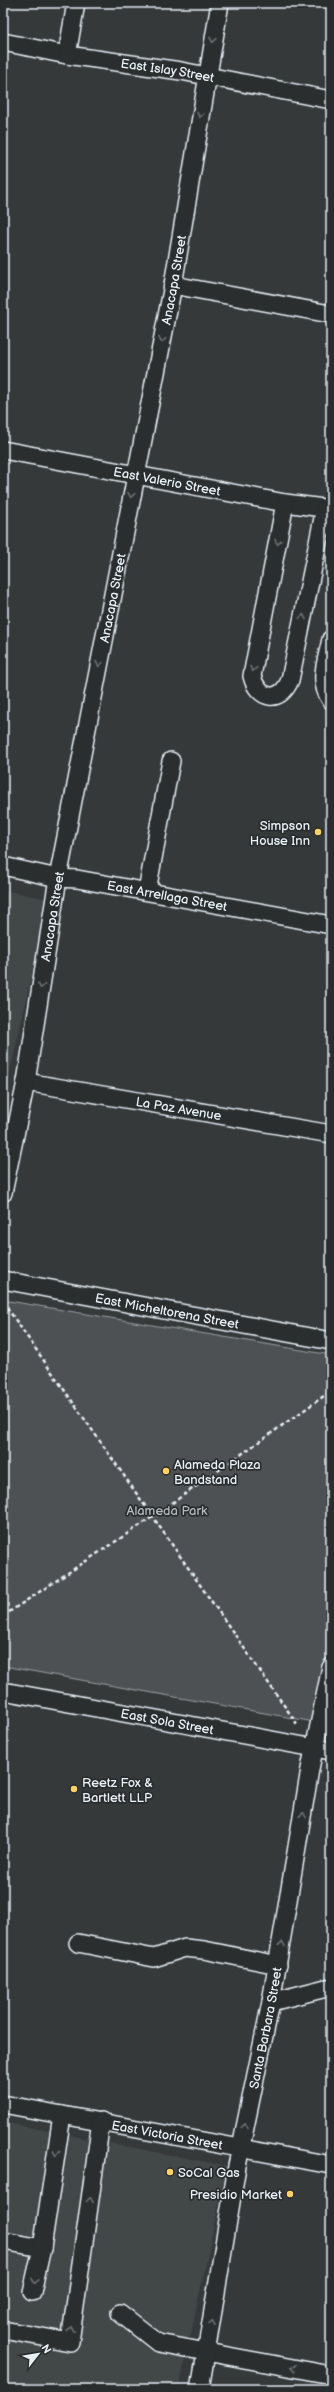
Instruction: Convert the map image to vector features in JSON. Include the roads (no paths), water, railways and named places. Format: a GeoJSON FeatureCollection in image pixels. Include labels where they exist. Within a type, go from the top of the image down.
{"type":"FeatureCollection","features":[{"type":"Feature","properties":{"kind":"street"},"geometry":{"type":"LineString","coordinates":[[67,55],[76,3]]}},
{"type":"Feature","properties":{"kind":"street","name":"Anacapa Street"},"geometry":{"type":"LineString","coordinates":[[3,1193],[26,1082],[58,878],[134,475],[173,285],[220,3]]}},
{"type":"Feature","properties":{"kind":"street","name":"East Islay Street"},"geometry":{"type":"LineString","coordinates":[[3,42],[67,55],[207,77],[331,100]]}},
{"type":"Feature","properties":{"kind":"street"},"geometry":{"type":"LineString","coordinates":[[173,285],[330,314]]}},
{"type":"Feature","properties":{"kind":"street","name":"East Valerio Street"},"geometry":{"type":"LineString","coordinates":[[3,450],[285,503],[328,509]]}},
{"type":"Feature","properties":{"kind":"street"},"geometry":{"type":"LineString","coordinates":[[285,503],[252,676],[254,685],[261,693],[271,697],[283,692],[290,680],[328,509]]}},
{"type":"Feature","properties":{"kind":"street"},"geometry":{"type":"LineString","coordinates":[[331,639],[323,680],[324,691],[331,700]]}},
{"type":"Feature","properties":{"kind":"street"},"geometry":{"type":"LineString","coordinates":[[147,892],[171,761]]}},
{"type":"Feature","properties":{"kind":"street","name":"East Arrellaga Street"},"geometry":{"type":"LineString","coordinates":[[3,866],[58,878],[147,892],[331,925]]}},
{"type":"Feature","properties":{"kind":"street","name":"La Paz Avenue"},"geometry":{"type":"LineString","coordinates":[[26,1082],[331,1134]]}},
{"type":"Feature","properties":{"kind":"street","name":"East Micheltorena Street"},"geometry":{"type":"LineString","coordinates":[[3,1280],[331,1341]]}},
{"type":"Feature","properties":{"kind":"street","name":"Santa Barbara Street"},"geometry":{"type":"LineString","coordinates":[[200,2389],[208,2352],[241,2148],[323,1749],[331,1667]]}},
{"type":"Feature","properties":{"kind":"street","name":"East Sola Street"},"geometry":{"type":"LineString","coordinates":[[3,1691],[323,1749]]}},
{"type":"Feature","properties":{"kind":"street"},"geometry":{"type":"LineString","coordinates":[[78,1943],[154,1958],[176,1949],[198,1949],[278,1965]]}},
{"type":"Feature","properties":{"kind":"street"},"geometry":{"type":"LineString","coordinates":[[271,2002],[331,1988]]}},
{"type":"Feature","properties":{"kind":"street","name":"East Victoria Street"},"geometry":{"type":"LineString","coordinates":[[3,2104],[101,2121],[331,2165]]}},
{"type":"Feature","properties":{"kind":"street"},"geometry":{"type":"LineString","coordinates":[[32,2292],[42,2248],[62,2114]]}},
{"type":"Feature","properties":{"kind":"street"},"geometry":{"type":"LineString","coordinates":[[3,2330],[70,2342],[101,2121]]}},
{"type":"Feature","properties":{"kind":"street"},"geometry":{"type":"LineString","coordinates":[[3,2241],[42,2248]]}},
{"type":"Feature","properties":{"kind":"street"},"geometry":{"type":"LineString","coordinates":[[120,2313],[158,2343],[331,2375]]}},
{"type":"Feature","properties":{"kind":"place","name":"Simpson House Inn"},"geometry":{"type":"Point","coordinates":[318,832]}},
{"type":"Feature","properties":{"kind":"place","name":"Alameda Plaza Bandstand"},"geometry":{"type":"Point","coordinates":[166,1471]}},
{"type":"Feature","properties":{"kind":"place","name":"Reetz Fox & Bartlett LLP"},"geometry":{"type":"Point","coordinates":[74,1789]}},
{"type":"Feature","properties":{"kind":"place","name":"SoCal Gas"},"geometry":{"type":"Point","coordinates":[170,2172]}},
{"type":"Feature","properties":{"kind":"place","name":"Presidio Market"},"geometry":{"type":"Point","coordinates":[290,2194]}},
{"type":"Feature","properties":{"kind":"park label","name":"Alameda Park"},"geometry":{"type":"Point","coordinates":[167,1510]}}]}
